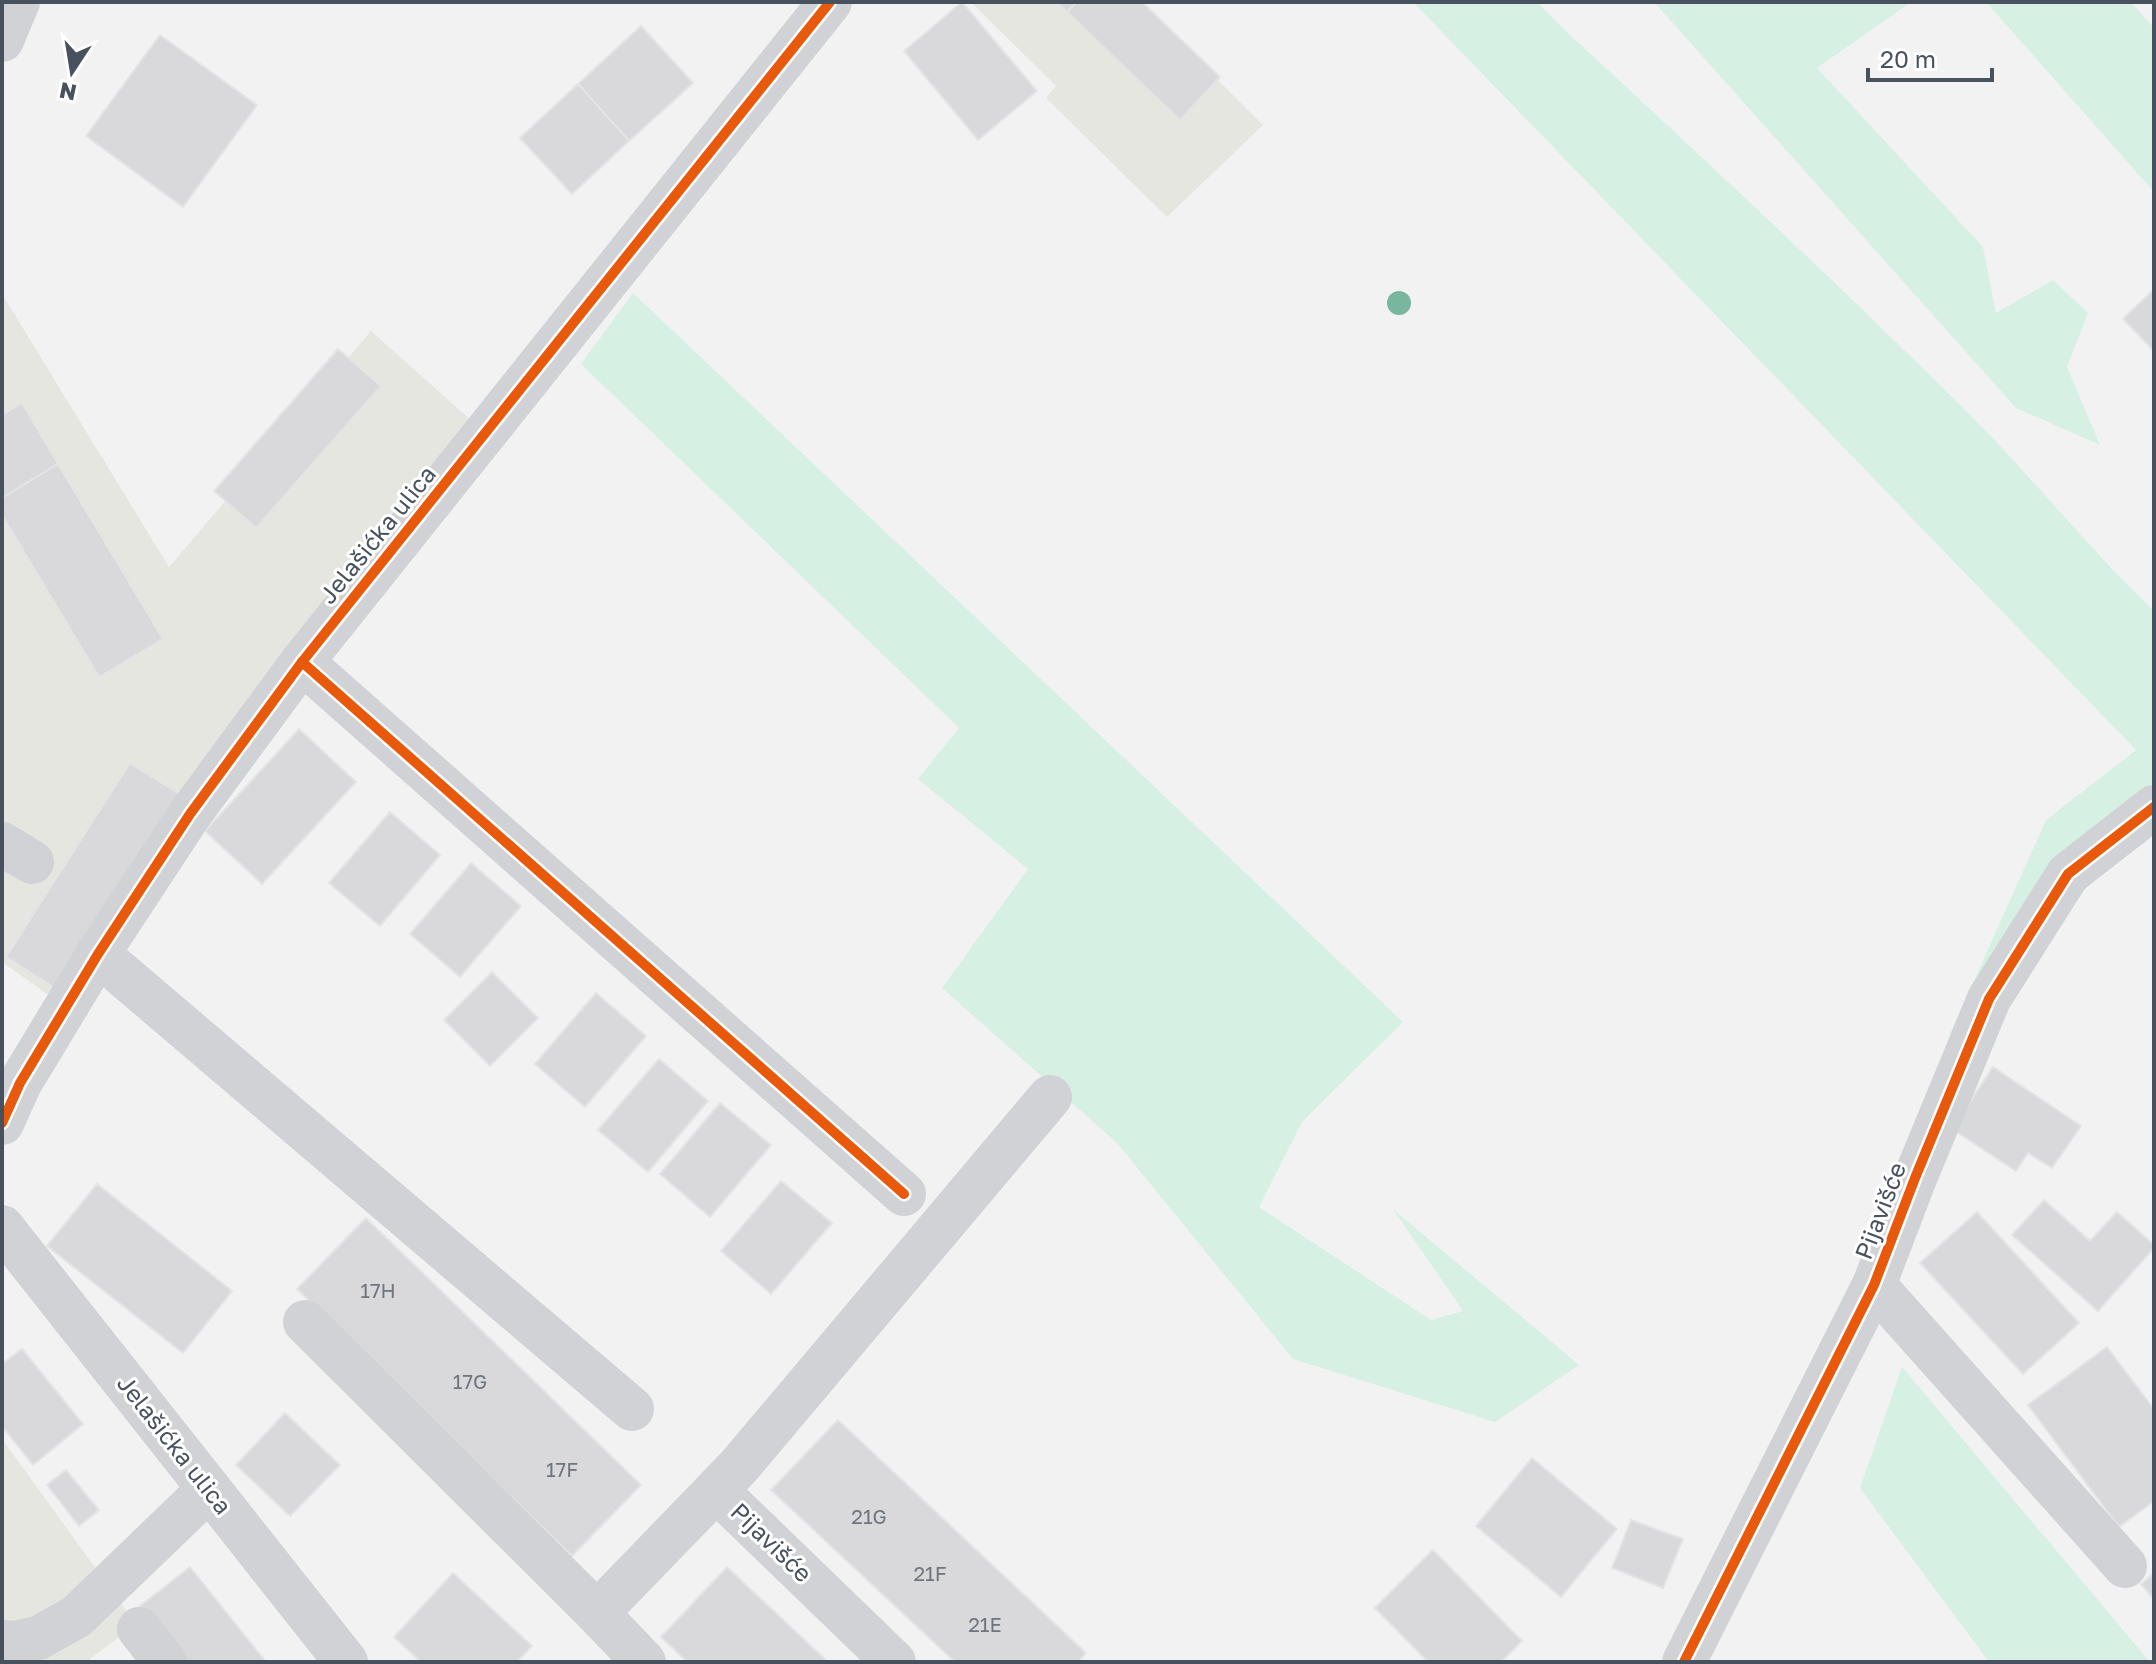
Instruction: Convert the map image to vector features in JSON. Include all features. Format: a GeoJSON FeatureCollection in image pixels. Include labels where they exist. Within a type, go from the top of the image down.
{"type":"FeatureCollection","features":[{"type":"Feature","properties":{"kind":"street"},"geometry":{"type":"LineString","coordinates":[[2,40],[18,2]]}},
{"type":"Feature","properties":{"kind":"street","name":"Jelašićka ulica"},"geometry":{"type":"LineString","coordinates":[[2,1123],[20,1083],[98,954],[190,814],[302,662],[830,2]]}},
{"type":"Feature","properties":{"kind":"street"},"geometry":{"type":"LineString","coordinates":[[302,662],[904,1194]]}},
{"type":"Feature","properties":{"kind":"street","name":"Pijavišće"},"geometry":{"type":"LineString","coordinates":[[1684,1662],[1874,1285],[1989,999],[2068,874],[2154,807]]}},
{"type":"Feature","properties":{"kind":"street"},"geometry":{"type":"LineString","coordinates":[[98,954],[632,1409]]}},
{"type":"Feature","properties":{"kind":"street"},"geometry":{"type":"LineString","coordinates":[[716,1490],[1050,1097]]}},
{"type":"Feature","properties":{"kind":"street","name":"Jelašićka ulica"},"geometry":{"type":"LineString","coordinates":[[2,1227],[346,1662]]}},
{"type":"Feature","properties":{"kind":"street","name":"Pijavišće"},"geometry":{"type":"LineString","coordinates":[[1874,1285],[2125,1566]]}},
{"type":"Feature","properties":{"kind":"street"},"geometry":{"type":"LineString","coordinates":[[305,1322],[644,1662]]}},
{"type":"Feature","properties":{"kind":"street"},"geometry":{"type":"LineString","coordinates":[[2,1642],[38,1638],[76,1617],[209,1489]]}},
{"type":"Feature","properties":{"kind":"street","name":"Pijavišće"},"geometry":{"type":"LineString","coordinates":[[597,1613],[716,1490],[894,1662]]}},
{"type":"Feature","properties":{"kind":"shaded area"},"geometry":{"type":"Polygon","coordinates":[[[971,2],[1139,2],[1263,125],[1167,217],[1046,98],[1056,86],[971,2]]]}},
{"type":"Feature","properties":{"kind":"shaded area"},"geometry":{"type":"Polygon","coordinates":[[[2,294],[169,567],[371,331],[473,422],[57,1001],[2,962],[2,294]]]}},
{"type":"Feature","properties":{"kind":"shaded area"},"geometry":{"type":"Polygon","coordinates":[[[2,1439],[136,1624],[86,1662],[2,1662],[2,1439]]]}},
{"type":"Feature","properties":{"kind":"green space"},"geometry":{"type":"Polygon","coordinates":[[[1413,2],[1537,2],[1922,367],[2154,611],[2154,803],[2126,835],[2035,956],[1964,1089],[1950,1034],[2046,820],[2136,750],[1413,2]]]}},
{"type":"Feature","properties":{"kind":"green space"},"geometry":{"type":"Polygon","coordinates":[[[1654,2],[1911,2],[1817,68],[1983,247],[1996,313],[2053,280],[2088,313],[2067,367],[2100,445],[2016,408],[1654,2]]]}},
{"type":"Feature","properties":{"kind":"green space"},"geometry":{"type":"Polygon","coordinates":[[[1986,2],[2131,2],[2154,28],[2154,192],[1986,2]]]}},
{"type":"Feature","properties":{"kind":"green space"},"geometry":{"type":"Polygon","coordinates":[[[633,293],[1403,1022],[1302,1122],[1259,1207],[1431,1320],[1463,1311],[1393,1209],[1579,1365],[1495,1422],[1293,1359],[1117,1143],[942,988],[1028,869],[918,779],[959,728],[581,364],[633,293]]]}},
{"type":"Feature","properties":{"kind":"green space"},"geometry":{"type":"Polygon","coordinates":[[[1902,1367],[2150,1662],[1989,1662],[1860,1488],[1902,1367]]]}},
{"type":"Feature","properties":{"kind":"building"},"geometry":{"type":"Polygon","coordinates":[[[962,2],[1037,91],[978,140],[904,51],[962,2]]]}},
{"type":"Feature","properties":{"kind":"building"},"geometry":{"type":"Polygon","coordinates":[[[1056,2],[1077,2],[1067,12],[1056,2]]]}},
{"type":"Feature","properties":{"kind":"building"},"geometry":{"type":"Polygon","coordinates":[[[1077,2],[1142,2],[1220,77],[1180,120],[1067,12],[1077,2]]]}},
{"type":"Feature","properties":{"kind":"building"},"geometry":{"type":"Polygon","coordinates":[[[641,26],[693,83],[629,141],[578,84],[641,26]]]}},
{"type":"Feature","properties":{"kind":"building"},"geometry":{"type":"Polygon","coordinates":[[[160,35],[257,105],[183,207],[86,136],[160,35]]]}},
{"type":"Feature","properties":{"kind":"building"},"geometry":{"type":"Polygon","coordinates":[[[578,84],[629,141],[572,194],[520,138],[578,84]]]}},
{"type":"Feature","properties":{"kind":"building"},"geometry":{"type":"Polygon","coordinates":[[[2154,289],[2154,351],[2123,319],[2154,289]]]}},
{"type":"Feature","properties":{"kind":"building"},"geometry":{"type":"Polygon","coordinates":[[[338,349],[381,386],[256,528],[214,491],[338,349]]]}},
{"type":"Feature","properties":{"kind":"building"},"geometry":{"type":"Polygon","coordinates":[[[22,403],[58,464],[2,498],[2,415],[22,403]]]}},
{"type":"Feature","properties":{"kind":"building"},"geometry":{"type":"Polygon","coordinates":[[[58,464],[163,639],[99,677],[2,515],[2,498],[58,464]]]}},
{"type":"Feature","properties":{"kind":"building"},"geometry":{"type":"Polygon","coordinates":[[[299,729],[356,782],[262,884],[205,831],[299,729]]]}},
{"type":"Feature","properties":{"kind":"building"},"geometry":{"type":"Polygon","coordinates":[[[130,763],[179,794],[55,988],[6,957],[130,763]]]}},
{"type":"Feature","properties":{"kind":"building"},"geometry":{"type":"Polygon","coordinates":[[[390,812],[440,855],[380,926],[329,883],[390,812]]]}},
{"type":"Feature","properties":{"kind":"building"},"geometry":{"type":"Polygon","coordinates":[[[471,863],[521,906],[460,977],[410,934],[471,863]]]}},
{"type":"Feature","properties":{"kind":"building"},"geometry":{"type":"Polygon","coordinates":[[[492,972],[538,1018],[490,1066],[444,1020],[492,972]]]}},
{"type":"Feature","properties":{"kind":"building"},"geometry":{"type":"Polygon","coordinates":[[[596,993],[646,1036],[585,1107],[535,1064],[596,993]]]}},
{"type":"Feature","properties":{"kind":"building"},"geometry":{"type":"Polygon","coordinates":[[[659,1059],[708,1101],[648,1172],[598,1130],[659,1059]]]}},
{"type":"Feature","properties":{"kind":"building"},"geometry":{"type":"Polygon","coordinates":[[[1993,1067],[2081,1126],[2052,1168],[2028,1153],[2016,1171],[1952,1129],[1993,1067]]]}},
{"type":"Feature","properties":{"kind":"building"},"geometry":{"type":"Polygon","coordinates":[[[720,1103],[771,1145],[710,1217],[660,1174],[720,1103]]]}},
{"type":"Feature","properties":{"kind":"building"},"geometry":{"type":"Polygon","coordinates":[[[781,1181],[832,1223],[771,1294],[721,1251],[781,1181]]]}},
{"type":"Feature","properties":{"kind":"building"},"geometry":{"type":"Polygon","coordinates":[[[97,1184],[232,1291],[183,1353],[47,1246],[97,1184]]]}},
{"type":"Feature","properties":{"kind":"building"},"geometry":{"type":"Polygon","coordinates":[[[2044,1200],[2090,1241],[2117,1212],[2154,1245],[2098,1311],[2012,1235],[2044,1200]]]}},
{"type":"Feature","properties":{"kind":"building"},"geometry":{"type":"Polygon","coordinates":[[[1977,1212],[2079,1323],[2023,1374],[1920,1263],[1977,1212]]]}},
{"type":"Feature","properties":{"kind":"building"},"geometry":{"type":"Polygon","coordinates":[[[366,1218],[641,1485],[572,1556],[297,1289],[366,1218]]]}},
{"type":"Feature","properties":{"kind":"building"},"geometry":{"type":"Polygon","coordinates":[[[2107,1347],[2154,1409],[2154,1501],[2119,1527],[2028,1405],[2107,1347]]]}},
{"type":"Feature","properties":{"kind":"building"},"geometry":{"type":"Polygon","coordinates":[[[22,1349],[83,1424],[33,1465],[2,1426],[2,1364],[22,1349]]]}},
{"type":"Feature","properties":{"kind":"building"},"geometry":{"type":"Polygon","coordinates":[[[285,1413],[340,1465],[290,1516],[236,1465],[285,1413]]]}},
{"type":"Feature","properties":{"kind":"building"},"geometry":{"type":"Polygon","coordinates":[[[838,1420],[1086,1653],[1078,1662],[955,1662],[771,1490],[838,1420]]]}},
{"type":"Feature","properties":{"kind":"building"},"geometry":{"type":"Polygon","coordinates":[[[1532,1458],[1617,1529],[1561,1597],[1476,1526],[1532,1458]]]}},
{"type":"Feature","properties":{"kind":"building"},"geometry":{"type":"Polygon","coordinates":[[[66,1470],[99,1510],[79,1526],[47,1485],[66,1470]]]}},
{"type":"Feature","properties":{"kind":"building"},"geometry":{"type":"Polygon","coordinates":[[[1631,1520],[1683,1539],[1663,1588],[1612,1568],[1631,1520]]]}},
{"type":"Feature","properties":{"kind":"building"},"geometry":{"type":"Polygon","coordinates":[[[1433,1550],[1522,1641],[1501,1662],[1428,1662],[1375,1608],[1433,1550]]]}},
{"type":"Feature","properties":{"kind":"building"},"geometry":{"type":"Polygon","coordinates":[[[190,1567],[266,1662],[170,1662],[131,1613],[190,1567]]]}},
{"type":"Feature","properties":{"kind":"building"},"geometry":{"type":"Polygon","coordinates":[[[727,1567],[828,1662],[687,1662],[661,1637],[727,1567]]]}},
{"type":"Feature","properties":{"kind":"building"},"geometry":{"type":"Polygon","coordinates":[[[453,1573],[532,1646],[517,1662],[419,1662],[394,1637],[453,1573]]]}},
{"type":"Feature","properties":{"kind":"building"},"geometry":{"type":"Polygon","coordinates":[[[2154,1573],[2154,1599],[2141,1584],[2154,1573]]]}},
{"type":"Feature","properties":{"kind":"cycle path"},"geometry":{"type":"LineString","coordinates":[[2,1123],[20,1083],[98,954],[190,814],[302,662],[830,2]]}},
{"type":"Feature","properties":{"kind":"cycle path"},"geometry":{"type":"LineString","coordinates":[[302,662],[904,1194]]}},
{"type":"Feature","properties":{"kind":"cycle path"},"geometry":{"type":"LineString","coordinates":[[1684,1662],[1874,1285],[1989,999],[2068,874],[2154,807]]}}]}
